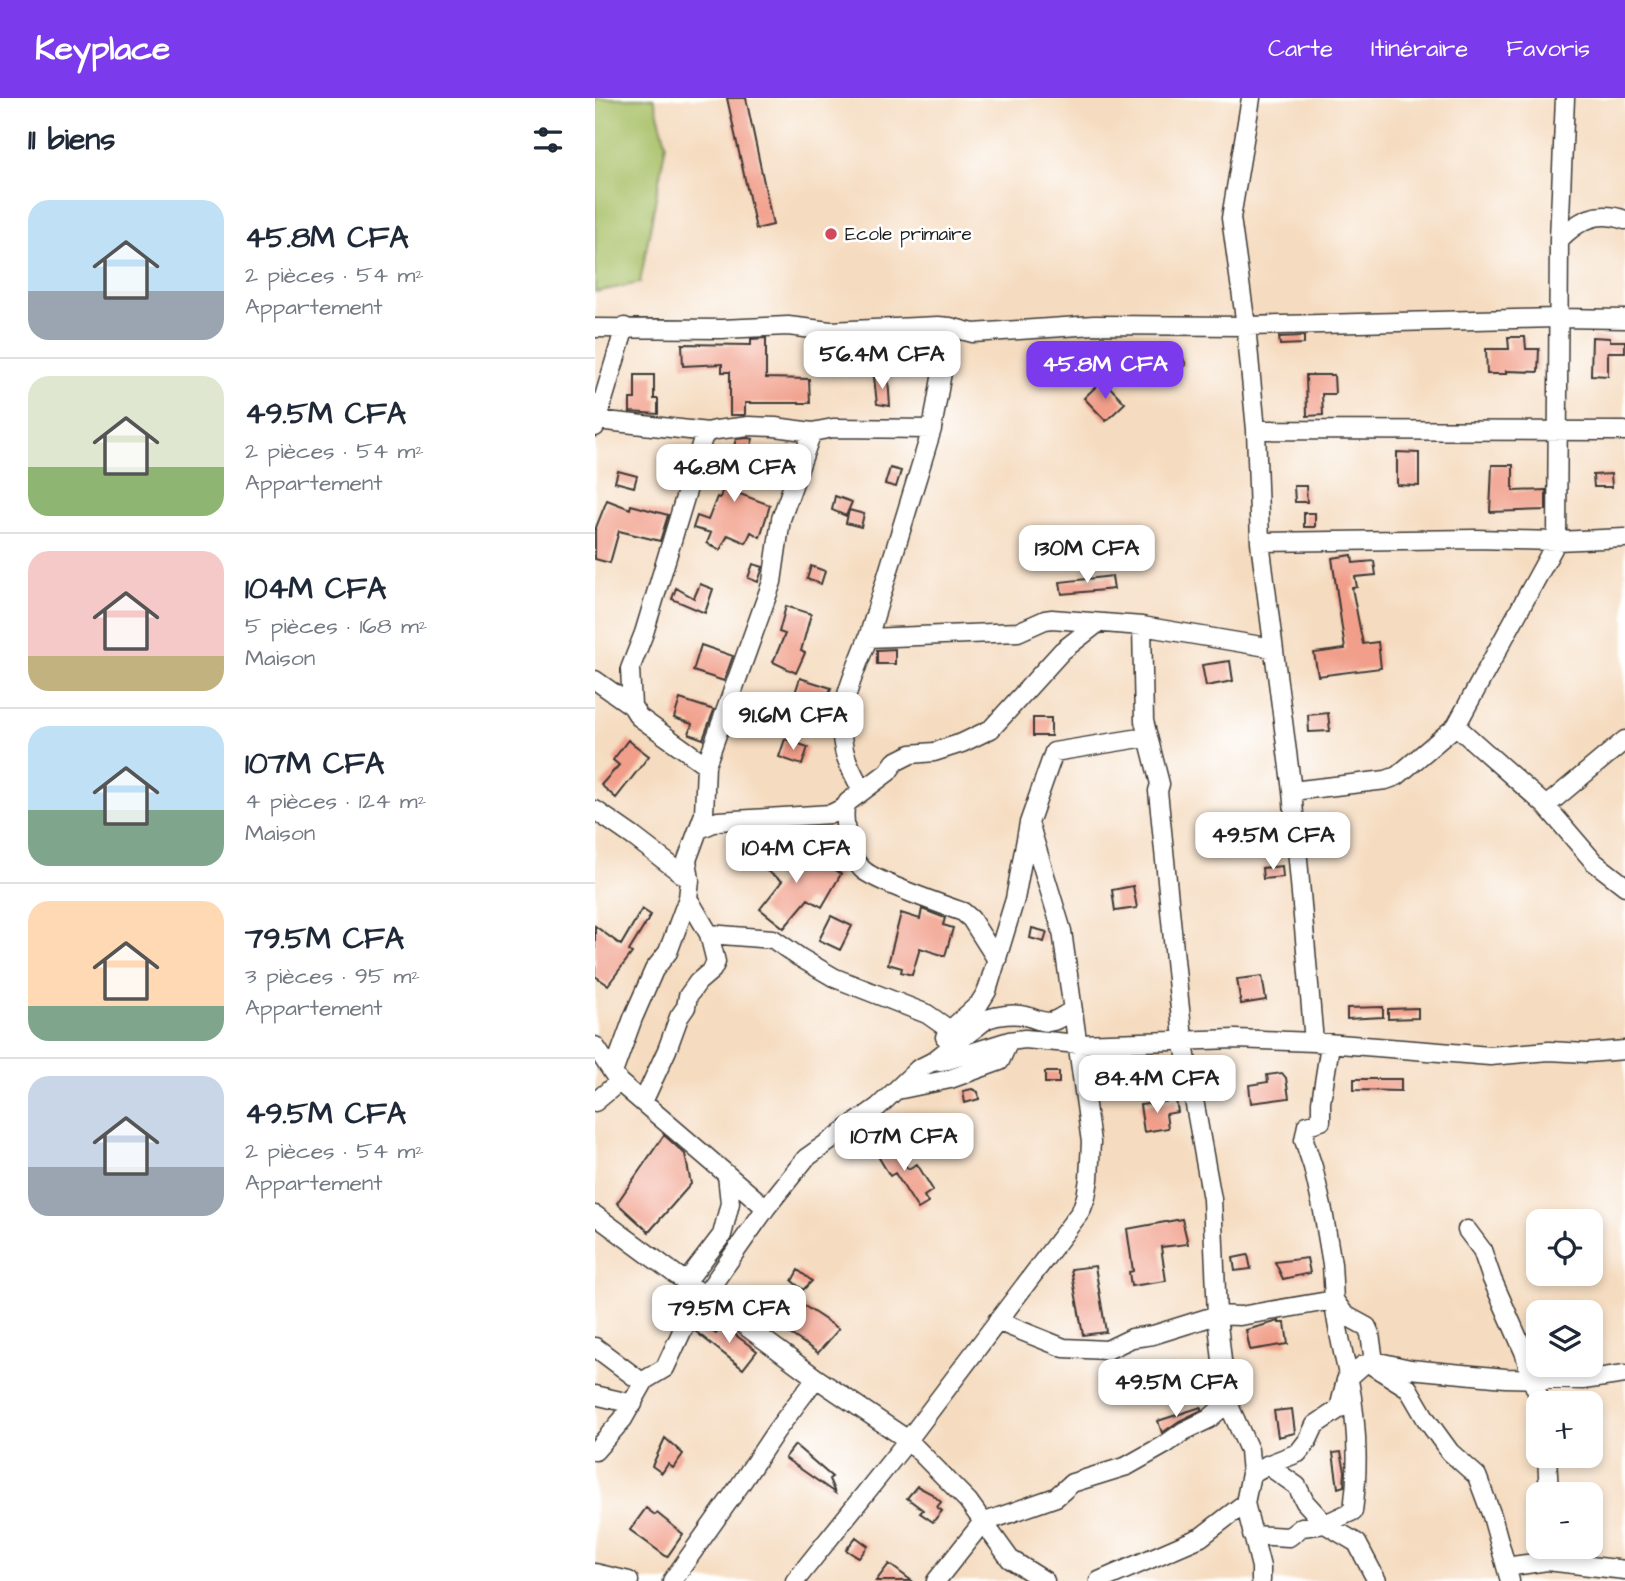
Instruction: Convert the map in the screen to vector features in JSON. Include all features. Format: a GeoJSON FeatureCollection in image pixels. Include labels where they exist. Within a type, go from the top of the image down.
{"type":"FeatureCollection","features":[{"type":"Feature","properties":{"kind":"street"},"geometry":{"type":"LineString","coordinates":[[1251,98],[1231,218],[1246,326],[1256,430],[1260,542],[1322,1043],[1321,1121],[1307,1125],[1304,1140],[1314,1167],[1332,1264],[1336,1324],[1349,1377],[1357,1478],[1353,1511],[1325,1524],[1302,1527],[1289,1537],[1252,1535]]}},
{"type":"Feature","properties":{"kind":"street"},"geometry":{"type":"LineString","coordinates":[[1292,791],[1386,780],[1397,776],[1456,726],[1557,541],[1559,240],[1565,98]]}},
{"type":"Feature","properties":{"kind":"street"},"geometry":{"type":"LineString","coordinates":[[1559,240],[1574,225],[1586,218],[1605,215],[1625,219]]}},
{"type":"Feature","properties":{"kind":"street"},"geometry":{"type":"LineString","coordinates":[[595,328],[721,329],[788,326],[830,331],[950,327],[973,334],[1094,325],[1246,326],[1558,318],[1625,319]]}},
{"type":"Feature","properties":{"kind":"street"},"geometry":{"type":"LineString","coordinates":[[625,327],[596,423],[708,432],[749,426],[812,432],[833,428],[932,429]]}},
{"type":"Feature","properties":{"kind":"street"},"geometry":{"type":"LineString","coordinates":[[862,791],[844,752],[840,723],[843,703],[868,638],[932,429],[950,327]]}},
{"type":"Feature","properties":{"kind":"street"},"geometry":{"type":"LineString","coordinates":[[1256,430],[1625,431]]}},
{"type":"Feature","properties":{"kind":"street"},"geometry":{"type":"LineString","coordinates":[[632,706],[630,669],[644,633],[700,447],[708,432]]}},
{"type":"Feature","properties":{"kind":"street"},"geometry":{"type":"LineString","coordinates":[[643,1102],[679,1017],[686,1007],[688,996],[716,962],[709,934],[689,889],[687,860],[704,814],[706,765],[772,582],[781,519],[812,432]]}},
{"type":"Feature","properties":{"kind":"street"},"geometry":{"type":"LineString","coordinates":[[1260,542],[1475,539],[1557,541],[1625,538]]}},
{"type":"Feature","properties":{"kind":"street"},"geometry":{"type":"LineString","coordinates":[[868,638],[1018,632],[1052,619],[1142,626],[1273,648]]}},
{"type":"Feature","properties":{"kind":"street"},"geometry":{"type":"LineString","coordinates":[[700,829],[718,821],[831,814],[845,807],[888,772],[895,762],[911,754],[934,752],[962,743],[991,729],[1062,651],[1098,623]]}},
{"type":"Feature","properties":{"kind":"street"},"geometry":{"type":"LineString","coordinates":[[1142,626],[1146,737],[1160,783],[1158,791],[1183,1039],[1212,1199],[1217,1315],[1228,1402],[1249,1450],[1251,1474],[1245,1503],[1261,1574]]}},
{"type":"Feature","properties":{"kind":"street"},"geometry":{"type":"LineString","coordinates":[[595,680],[632,706],[639,717],[706,765]]}},
{"type":"Feature","properties":{"kind":"street"},"geometry":{"type":"LineString","coordinates":[[1456,726],[1546,806],[1594,862],[1625,886]]}},
{"type":"Feature","properties":{"kind":"street"},"geometry":{"type":"LineString","coordinates":[[932,1062],[950,1030],[979,1004],[987,992],[1015,899],[1029,823],[1054,752],[1146,737]]}},
{"type":"Feature","properties":{"kind":"street"},"geometry":{"type":"LineString","coordinates":[[1546,806],[1625,740]]}},
{"type":"Feature","properties":{"kind":"street"},"geometry":{"type":"LineString","coordinates":[[845,807],[848,840],[860,867],[873,877],[963,912],[971,919],[997,960]]}},
{"type":"Feature","properties":{"kind":"street"},"geometry":{"type":"LineString","coordinates":[[595,810],[617,825],[689,889]]}},
{"type":"Feature","properties":{"kind":"street"},"geometry":{"type":"LineString","coordinates":[[795,1581],[908,1440],[1081,1211],[1086,1197],[1091,1142],[1062,931],[1029,823]]}},
{"type":"Feature","properties":{"kind":"street"},"geometry":{"type":"LineString","coordinates":[[595,824],[617,825]]}},
{"type":"Feature","properties":{"kind":"street"},"geometry":{"type":"LineString","coordinates":[[595,1102],[616,1077],[633,1018],[654,970],[668,952],[689,889]]}},
{"type":"Feature","properties":{"kind":"street"},"geometry":{"type":"LineString","coordinates":[[709,934],[773,939],[835,978],[927,1014],[950,1030]]}},
{"type":"Feature","properties":{"kind":"street"},"geometry":{"type":"LineString","coordinates":[[595,1451],[628,1412],[643,1383],[665,1368],[683,1329],[705,1295],[766,1208],[806,1158],[878,1107],[918,1069],[932,1062],[986,1019],[1023,1015],[1038,1021],[1053,1021],[1063,1013],[1073,1011]]}},
{"type":"Feature","properties":{"kind":"street"},"geometry":{"type":"LineString","coordinates":[[932,1062],[1025,1039],[1078,1044],[1183,1039],[1322,1043],[1490,1056],[1549,1051],[1625,1051]]}},
{"type":"Feature","properties":{"kind":"street"},"geometry":{"type":"LineString","coordinates":[[897,1090],[950,1079],[1000,1061],[1009,1041]]}},
{"type":"Feature","properties":{"kind":"street"},"geometry":{"type":"LineString","coordinates":[[595,1046],[616,1077],[766,1208]]}},
{"type":"Feature","properties":{"kind":"street"},"geometry":{"type":"LineString","coordinates":[[687,1282],[722,1235],[730,1203],[727,1175]]}},
{"type":"Feature","properties":{"kind":"street"},"geometry":{"type":"LineString","coordinates":[[595,1215],[816,1378],[908,1440],[958,1490],[1016,1564],[1045,1581]]}},
{"type":"Feature","properties":{"kind":"street"},"geometry":{"type":"LineString","coordinates":[[1467,1230],[1482,1250],[1525,1354],[1536,1391]]}},
{"type":"Feature","properties":{"kind":"street"},"geometry":{"type":"LineString","coordinates":[[717,1243],[734,1254]]}},
{"type":"Feature","properties":{"kind":"street"},"geometry":{"type":"LineString","coordinates":[[997,1321],[1064,1348],[1107,1350],[1132,1338],[1153,1335],[1217,1315],[1240,1317],[1334,1300]]}},
{"type":"Feature","properties":{"kind":"street"},"geometry":{"type":"LineString","coordinates":[[1334,1300],[1345,1315],[1367,1328],[1370,1334],[1371,1362]]}},
{"type":"Feature","properties":{"kind":"street"},"geometry":{"type":"LineString","coordinates":[[595,1347],[643,1383]]}},
{"type":"Feature","properties":{"kind":"street"},"geometry":{"type":"LineString","coordinates":[[1371,1362],[1408,1388],[1450,1452],[1477,1476],[1492,1516],[1508,1574],[1556,1559]]}},
{"type":"Feature","properties":{"kind":"street"},"geometry":{"type":"LineString","coordinates":[[1251,1474],[1298,1453],[1315,1425],[1339,1409],[1349,1377],[1371,1362],[1410,1369],[1505,1378],[1583,1380],[1625,1374]]}},
{"type":"Feature","properties":{"kind":"street"},"geometry":{"type":"LineString","coordinates":[[672,1581],[816,1378]]}},
{"type":"Feature","properties":{"kind":"street"},"geometry":{"type":"LineString","coordinates":[[600,1396],[628,1412]]}},
{"type":"Feature","properties":{"kind":"street"},"geometry":{"type":"LineString","coordinates":[[936,1581],[982,1524],[1056,1497],[1072,1483],[1127,1466],[1209,1419],[1228,1402]]}},
{"type":"Feature","properties":{"kind":"street"},"geometry":{"type":"LineString","coordinates":[[1267,1465],[1297,1486],[1305,1502],[1325,1524],[1357,1543],[1377,1581]]}},
{"type":"Feature","properties":{"kind":"street"},"geometry":{"type":"LineString","coordinates":[[1099,1581],[1137,1567],[1201,1537],[1245,1503]]}},
{"type":"Feature","properties":{"kind":"street"},"geometry":{"type":"LineString","coordinates":[[1261,1574],[1280,1536]]}},
{"type":"Feature","properties":{"kind":"street"},"geometry":{"type":"LineString","coordinates":[[1585,1559],[1625,1570]]}},
{"type":"Feature","properties":{"kind":"street"},"geometry":{"type":"LineString","coordinates":[[595,1573],[629,1581]]}},
{"type":"Feature","properties":{"kind":"green space"},"geometry":{"type":"Polygon","coordinates":[[[595,98],[654,98],[666,143],[640,283],[595,292],[595,98]]]}},
{"type":"Feature","properties":{"kind":"building"},"geometry":{"type":"Polygon","coordinates":[[[727,98],[746,98],[773,225],[756,229],[727,98]]]}},
{"type":"Feature","properties":{"kind":"building"},"geometry":{"type":"Polygon","coordinates":[[[1304,336],[1304,344],[1280,345],[1279,337],[1304,336]]]}},
{"type":"Feature","properties":{"kind":"building"},"geometry":{"type":"Polygon","coordinates":[[[1508,337],[1525,337],[1526,349],[1539,349],[1538,372],[1506,371],[1506,374],[1487,374],[1486,349],[1509,349],[1508,337]]]}},
{"type":"Feature","properties":{"kind":"building"},"geometry":{"type":"Polygon","coordinates":[[[1592,337],[1625,341],[1625,352],[1608,352],[1608,376],[1591,375],[1592,337]]]}},
{"type":"Feature","properties":{"kind":"building"},"geometry":{"type":"Polygon","coordinates":[[[766,338],[766,378],[809,379],[810,403],[745,403],[745,415],[730,415],[730,372],[722,372],[722,364],[683,366],[682,344],[751,345],[751,339],[766,338]]]}},
{"type":"Feature","properties":{"kind":"building"},"geometry":{"type":"Polygon","coordinates":[[[1180,351],[1186,365],[1159,380],[1155,371],[1167,361],[1165,357],[1180,351]]]}},
{"type":"Feature","properties":{"kind":"building"},"geometry":{"type":"Polygon","coordinates":[[[635,375],[654,375],[654,399],[658,399],[658,414],[630,412],[630,399],[635,399],[635,375]]]}},
{"type":"Feature","properties":{"kind":"building"},"geometry":{"type":"Polygon","coordinates":[[[1306,375],[1334,375],[1335,394],[1322,394],[1323,415],[1307,416],[1306,375]]]}},
{"type":"Feature","properties":{"kind":"building"},"geometry":{"type":"Polygon","coordinates":[[[874,377],[888,377],[890,406],[877,404],[874,377]]]}},
{"type":"Feature","properties":{"kind":"building"},"geometry":{"type":"Polygon","coordinates":[[[1103,380],[1125,403],[1106,421],[1084,398],[1103,380]]]}},
{"type":"Feature","properties":{"kind":"building"},"geometry":{"type":"Polygon","coordinates":[[[736,439],[753,439],[737,493],[770,505],[760,537],[751,532],[746,543],[728,535],[720,550],[707,543],[711,533],[693,528],[697,516],[708,520],[717,497],[720,498],[727,475],[722,473],[736,439]]]}},
{"type":"Feature","properties":{"kind":"building"},"geometry":{"type":"Polygon","coordinates":[[[1397,452],[1419,453],[1419,486],[1397,485],[1397,452]]]}},
{"type":"Feature","properties":{"kind":"building"},"geometry":{"type":"Polygon","coordinates":[[[1492,465],[1513,465],[1513,491],[1546,490],[1546,510],[1490,512],[1492,465]]]}},
{"type":"Feature","properties":{"kind":"building"},"geometry":{"type":"Polygon","coordinates":[[[890,468],[901,471],[896,487],[885,484],[890,468]]]}},
{"type":"Feature","properties":{"kind":"building"},"geometry":{"type":"Polygon","coordinates":[[[618,471],[637,476],[634,487],[615,482],[618,471]]]}},
{"type":"Feature","properties":{"kind":"building"},"geometry":{"type":"Polygon","coordinates":[[[1611,474],[1612,487],[1594,487],[1593,475],[1611,474]]]}},
{"type":"Feature","properties":{"kind":"building"},"geometry":{"type":"Polygon","coordinates":[[[1294,486],[1306,486],[1307,502],[1295,502],[1294,486]]]}},
{"type":"Feature","properties":{"kind":"building"},"geometry":{"type":"Polygon","coordinates":[[[835,496],[852,502],[846,516],[832,510],[835,496]]]}},
{"type":"Feature","properties":{"kind":"building"},"geometry":{"type":"Polygon","coordinates":[[[607,500],[630,509],[631,505],[668,515],[660,541],[619,531],[610,563],[595,559],[595,530],[607,500]]]}},
{"type":"Feature","properties":{"kind":"building"},"geometry":{"type":"Polygon","coordinates":[[[849,510],[864,514],[861,527],[846,523],[849,510]]]}},
{"type":"Feature","properties":{"kind":"building"},"geometry":{"type":"Polygon","coordinates":[[[1304,513],[1315,513],[1315,527],[1304,527],[1304,513]]]}},
{"type":"Feature","properties":{"kind":"building"},"geometry":{"type":"Polygon","coordinates":[[[1352,555],[1353,563],[1374,561],[1376,575],[1355,577],[1357,587],[1352,588],[1363,644],[1378,642],[1381,668],[1318,676],[1314,653],[1345,649],[1332,558],[1352,555]]]}},
{"type":"Feature","properties":{"kind":"building"},"geometry":{"type":"Polygon","coordinates":[[[753,564],[763,567],[758,582],[748,578],[753,564]]]}},
{"type":"Feature","properties":{"kind":"building"},"geometry":{"type":"Polygon","coordinates":[[[811,566],[825,571],[821,584],[807,579],[811,566]]]}},
{"type":"Feature","properties":{"kind":"building"},"geometry":{"type":"Polygon","coordinates":[[[1112,576],[1114,589],[1062,594],[1060,582],[1112,576]]]}},
{"type":"Feature","properties":{"kind":"building"},"geometry":{"type":"Polygon","coordinates":[[[700,584],[713,589],[705,613],[672,599],[676,588],[694,598],[700,584]]]}},
{"type":"Feature","properties":{"kind":"building"},"geometry":{"type":"Polygon","coordinates":[[[786,606],[811,614],[801,651],[805,653],[796,673],[773,662],[785,634],[779,632],[786,606]]]}},
{"type":"Feature","properties":{"kind":"building"},"geometry":{"type":"Polygon","coordinates":[[[701,645],[733,656],[724,681],[693,671],[701,645]]]}},
{"type":"Feature","properties":{"kind":"building"},"geometry":{"type":"Polygon","coordinates":[[[895,649],[895,664],[877,664],[877,650],[895,649]]]}},
{"type":"Feature","properties":{"kind":"building"},"geometry":{"type":"Polygon","coordinates":[[[1230,661],[1233,681],[1206,686],[1202,665],[1230,661]]]}},
{"type":"Feature","properties":{"kind":"building"},"geometry":{"type":"Polygon","coordinates":[[[800,678],[831,688],[822,715],[791,705],[800,678]]]}},
{"type":"Feature","properties":{"kind":"building"},"geometry":{"type":"Polygon","coordinates":[[[680,699],[714,710],[703,739],[689,734],[692,724],[674,718],[680,699]]]}},
{"type":"Feature","properties":{"kind":"building"},"geometry":{"type":"Polygon","coordinates":[[[765,703],[784,711],[776,729],[737,711],[739,706],[762,710],[765,703]]]}},
{"type":"Feature","properties":{"kind":"building"},"geometry":{"type":"Polygon","coordinates":[[[1328,713],[1330,731],[1309,732],[1308,715],[1328,713]]]}},
{"type":"Feature","properties":{"kind":"building"},"geometry":{"type":"Polygon","coordinates":[[[1033,718],[1051,718],[1051,736],[1033,736],[1033,718]]]}},
{"type":"Feature","properties":{"kind":"building"},"geometry":{"type":"Polygon","coordinates":[[[785,739],[808,747],[802,765],[779,757],[785,739]]]}},
{"type":"Feature","properties":{"kind":"building"},"geometry":{"type":"Polygon","coordinates":[[[628,740],[649,756],[616,798],[601,785],[619,765],[613,760],[628,740]]]}},
{"type":"Feature","properties":{"kind":"building"},"geometry":{"type":"Polygon","coordinates":[[[766,847],[803,867],[809,855],[841,874],[822,907],[808,899],[784,928],[760,909],[782,881],[756,864],[766,847]]]}},
{"type":"Feature","properties":{"kind":"building"},"geometry":{"type":"Polygon","coordinates":[[[1282,866],[1283,877],[1263,879],[1262,868],[1282,866]]]}},
{"type":"Feature","properties":{"kind":"building"},"geometry":{"type":"Polygon","coordinates":[[[1133,886],[1137,908],[1115,911],[1112,890],[1133,886]]]}},
{"type":"Feature","properties":{"kind":"building"},"geometry":{"type":"Polygon","coordinates":[[[642,909],[651,915],[629,951],[632,953],[608,985],[595,976],[595,926],[621,945],[642,909]]]}},
{"type":"Feature","properties":{"kind":"building"},"geometry":{"type":"Polygon","coordinates":[[[922,909],[945,918],[943,925],[953,928],[945,956],[920,948],[912,975],[901,972],[902,968],[888,964],[901,913],[920,919],[922,909]]]}},
{"type":"Feature","properties":{"kind":"building"},"geometry":{"type":"Polygon","coordinates":[[[831,916],[852,926],[840,950],[819,940],[831,916]]]}},
{"type":"Feature","properties":{"kind":"building"},"geometry":{"type":"Polygon","coordinates":[[[1032,928],[1047,932],[1044,942],[1030,938],[1032,928]]]}},
{"type":"Feature","properties":{"kind":"building"},"geometry":{"type":"Polygon","coordinates":[[[1262,976],[1266,1000],[1241,1004],[1237,979],[1262,976]]]}},
{"type":"Feature","properties":{"kind":"building"},"geometry":{"type":"Polygon","coordinates":[[[1383,1007],[1383,1017],[1347,1019],[1347,1008],[1383,1007]]]}},
{"type":"Feature","properties":{"kind":"building"},"geometry":{"type":"Polygon","coordinates":[[[1418,1008],[1418,1018],[1388,1019],[1388,1009],[1418,1008]]]}},
{"type":"Feature","properties":{"kind":"building"},"geometry":{"type":"Polygon","coordinates":[[[1045,1072],[1059,1072],[1059,1083],[1045,1083],[1045,1072]]]}},
{"type":"Feature","properties":{"kind":"building"},"geometry":{"type":"Polygon","coordinates":[[[1282,1073],[1286,1078],[1289,1098],[1251,1103],[1249,1085],[1268,1082],[1267,1075],[1282,1073]]]}},
{"type":"Feature","properties":{"kind":"building"},"geometry":{"type":"Polygon","coordinates":[[[1354,1079],[1401,1079],[1401,1091],[1354,1090],[1354,1079]]]}},
{"type":"Feature","properties":{"kind":"building"},"geometry":{"type":"Polygon","coordinates":[[[972,1089],[978,1092],[979,1099],[965,1103],[963,1091],[972,1089]]]}},
{"type":"Feature","properties":{"kind":"building"},"geometry":{"type":"Polygon","coordinates":[[[1176,1100],[1178,1112],[1166,1114],[1168,1128],[1144,1132],[1140,1105],[1176,1100]]]}},
{"type":"Feature","properties":{"kind":"building"},"geometry":{"type":"Polygon","coordinates":[[[664,1135],[685,1154],[691,1184],[649,1232],[617,1203],[664,1135]]]}},
{"type":"Feature","properties":{"kind":"building"},"geometry":{"type":"Polygon","coordinates":[[[889,1138],[908,1169],[917,1164],[933,1190],[924,1196],[928,1203],[918,1209],[895,1173],[890,1176],[873,1148],[889,1138]]]}},
{"type":"Feature","properties":{"kind":"building"},"geometry":{"type":"Polygon","coordinates":[[[1182,1219],[1188,1244],[1161,1247],[1166,1281],[1131,1286],[1129,1272],[1133,1271],[1127,1229],[1182,1219]]]}},
{"type":"Feature","properties":{"kind":"building"},"geometry":{"type":"Polygon","coordinates":[[[1248,1255],[1251,1269],[1235,1271],[1233,1258],[1248,1255]]]}},
{"type":"Feature","properties":{"kind":"building"},"geometry":{"type":"Polygon","coordinates":[[[1307,1258],[1310,1273],[1283,1279],[1275,1262],[1307,1258]]]}},
{"type":"Feature","properties":{"kind":"building"},"geometry":{"type":"Polygon","coordinates":[[[1095,1266],[1106,1332],[1083,1335],[1071,1269],[1095,1266]]]}},
{"type":"Feature","properties":{"kind":"building"},"geometry":{"type":"Polygon","coordinates":[[[798,1270],[812,1281],[803,1290],[792,1281],[798,1270]]]}},
{"type":"Feature","properties":{"kind":"building"},"geometry":{"type":"Polygon","coordinates":[[[797,1301],[839,1329],[818,1353],[779,1326],[797,1301]]]}},
{"type":"Feature","properties":{"kind":"building"},"geometry":{"type":"Polygon","coordinates":[[[1279,1321],[1285,1323],[1288,1344],[1250,1350],[1246,1330],[1279,1321]]]}},
{"type":"Feature","properties":{"kind":"building"},"geometry":{"type":"Polygon","coordinates":[[[700,1324],[716,1334],[722,1325],[757,1351],[743,1369],[695,1331],[700,1324]]]}},
{"type":"Feature","properties":{"kind":"building"},"geometry":{"type":"Polygon","coordinates":[[[1201,1407],[1202,1410],[1162,1433],[1158,1421],[1201,1407]]]}},
{"type":"Feature","properties":{"kind":"building"},"geometry":{"type":"Polygon","coordinates":[[[1292,1409],[1295,1433],[1278,1437],[1274,1411],[1292,1409]]]}},
{"type":"Feature","properties":{"kind":"building"},"geometry":{"type":"Polygon","coordinates":[[[665,1438],[683,1454],[673,1468],[668,1464],[662,1473],[652,1466],[665,1438]]]}},
{"type":"Feature","properties":{"kind":"building"},"geometry":{"type":"Polygon","coordinates":[[[795,1445],[832,1477],[829,1479],[835,1493],[785,1458],[795,1445]]]}},
{"type":"Feature","properties":{"kind":"building"},"geometry":{"type":"Polygon","coordinates":[[[1341,1452],[1345,1471],[1344,1486],[1338,1488],[1333,1453],[1341,1452]]]}},
{"type":"Feature","properties":{"kind":"building"},"geometry":{"type":"Polygon","coordinates":[[[917,1486],[941,1502],[937,1507],[942,1511],[933,1522],[920,1513],[923,1510],[907,1498],[917,1486]]]}},
{"type":"Feature","properties":{"kind":"building"},"geometry":{"type":"Polygon","coordinates":[[[646,1508],[655,1515],[657,1513],[683,1534],[667,1557],[630,1530],[646,1508]]]}},
{"type":"Feature","properties":{"kind":"building"},"geometry":{"type":"Polygon","coordinates":[[[856,1537],[868,1546],[859,1558],[846,1550],[856,1537]]]}},
{"type":"Feature","properties":{"kind":"building"},"geometry":{"type":"Polygon","coordinates":[[[889,1564],[912,1581],[876,1581],[889,1564]]]}},
{"type":"Feature","properties":{"kind":"place","name":"Ecole primaire"},"geometry":{"type":"Point","coordinates":[831,234]}}]}
